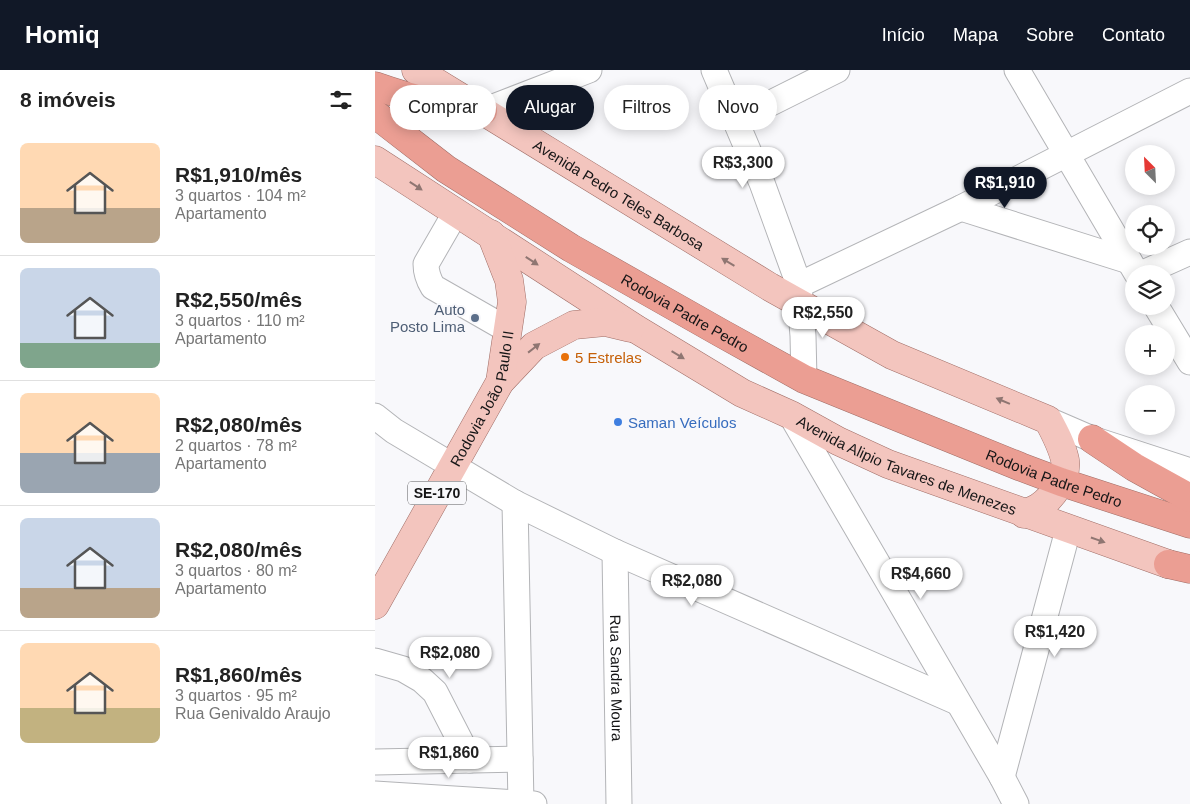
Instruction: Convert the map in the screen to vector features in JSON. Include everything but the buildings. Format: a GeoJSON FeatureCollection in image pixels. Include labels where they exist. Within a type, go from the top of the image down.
{"type":"FeatureCollection","features":[{"type":"Feature","properties":{"kind":"highway"},"geometry":{"type":"LineString","coordinates":[[375,86],[390,91]]}},
{"type":"Feature","properties":{"kind":"highway","name":"Rodovia Padre Pedro"},"geometry":{"type":"LineString","coordinates":[[375,114],[446,169],[571,248],[804,379],[932,432],[1061,482],[1190,524]]}},
{"type":"Feature","properties":{"kind":"highway"},"geometry":{"type":"LineString","coordinates":[[1092,439],[1134,467],[1190,498]]}},
{"type":"Feature","properties":{"kind":"main road","name":"Avenida Pedro Teles Barbosa"},"geometry":{"type":"LineString","coordinates":[[416,70],[441,85]]}},
{"type":"Feature","properties":{"kind":"main road","name":"Avenida Pedro Teles Barbosa"},"geometry":{"type":"LineString","coordinates":[[496,119],[770,287],[799,293]]}},
{"type":"Feature","properties":{"kind":"main road"},"geometry":{"type":"LineString","coordinates":[[375,160],[636,329]]}},
{"type":"Feature","properties":{"kind":"main road","name":"Rodovia João Paulo II"},"geometry":{"type":"LineString","coordinates":[[375,604],[382,578],[452,465],[500,382],[512,302],[509,280],[491,234]]}},
{"type":"Feature","properties":{"kind":"main road"},"geometry":{"type":"LineString","coordinates":[[799,293],[893,355],[1048,420],[1061,444],[1065,463],[1061,482],[1051,496],[1038,507],[1024,514]]}},
{"type":"Feature","properties":{"kind":"main road"},"geometry":{"type":"LineString","coordinates":[[500,382],[534,346],[574,325],[605,322],[636,329]]}},
{"type":"Feature","properties":{"kind":"main road","name":"Avenida Alipio Tavares de Menezes"},"geometry":{"type":"LineString","coordinates":[[636,329],[741,393],[791,415],[839,441],[889,464],[1068,530],[1183,568]]}},
{"type":"Feature","properties":{"kind":"street"},"geometry":{"type":"LineString","coordinates":[[496,106],[589,70]]}},
{"type":"Feature","properties":{"kind":"street"},"geometry":{"type":"LineString","coordinates":[[714,70],[720,85]]}},
{"type":"Feature","properties":{"kind":"street"},"geometry":{"type":"LineString","coordinates":[[777,99],[837,70]]}},
{"type":"Feature","properties":{"kind":"street"},"geometry":{"type":"LineString","coordinates":[[1017,70],[1133,265]]}},
{"type":"Feature","properties":{"kind":"street"},"geometry":{"type":"LineString","coordinates":[[799,293],[1190,91]]}},
{"type":"Feature","properties":{"kind":"street"},"geometry":{"type":"LineString","coordinates":[[739,130],[762,183],[799,293],[804,379]]}},
{"type":"Feature","properties":{"kind":"street"},"geometry":{"type":"LineString","coordinates":[[961,208],[1125,266]]}},
{"type":"Feature","properties":{"kind":"street"},"geometry":{"type":"LineString","coordinates":[[456,212],[426,264],[428,280],[433,286],[508,330]]}},
{"type":"Feature","properties":{"kind":"street"},"geometry":{"type":"LineString","coordinates":[[1151,265],[1190,252]]}},
{"type":"Feature","properties":{"kind":"street"},"geometry":{"type":"LineString","coordinates":[[1161,315],[1190,362]]}},
{"type":"Feature","properties":{"kind":"street"},"geometry":{"type":"LineString","coordinates":[[791,415],[1016,804]]}},
{"type":"Feature","properties":{"kind":"street"},"geometry":{"type":"LineString","coordinates":[[375,416],[394,431],[515,503],[615,552],[957,702]]}},
{"type":"Feature","properties":{"kind":"street"},"geometry":{"type":"LineString","coordinates":[[1048,420],[1092,439],[1190,471]]}},
{"type":"Feature","properties":{"kind":"street"},"geometry":{"type":"LineString","coordinates":[[515,503],[521,804]]}},
{"type":"Feature","properties":{"kind":"street"},"geometry":{"type":"LineString","coordinates":[[1002,777],[1068,530]]}},
{"type":"Feature","properties":{"kind":"street","name":"Rua Sandra Moura"},"geometry":{"type":"LineString","coordinates":[[615,552],[619,804]]}},
{"type":"Feature","properties":{"kind":"street"},"geometry":{"type":"LineString","coordinates":[[375,661],[403,669],[422,680],[435,692],[470,760]]}},
{"type":"Feature","properties":{"kind":"street"},"geometry":{"type":"LineString","coordinates":[[376,770],[470,760],[520,760]]}},
{"type":"Feature","properties":{"kind":"street"},"geometry":{"type":"LineString","coordinates":[[375,794],[534,804]]}},
{"type":"Feature","properties":{"kind":"place","name":"Auto Posto Lima"},"geometry":{"type":"Point","coordinates":[475,318]}},
{"type":"Feature","properties":{"kind":"place","name":"5 Estrelas"},"geometry":{"type":"Point","coordinates":[565,357]}},
{"type":"Feature","properties":{"kind":"place","name":"Saman Veículos"},"geometry":{"type":"Point","coordinates":[618,422]}}]}
